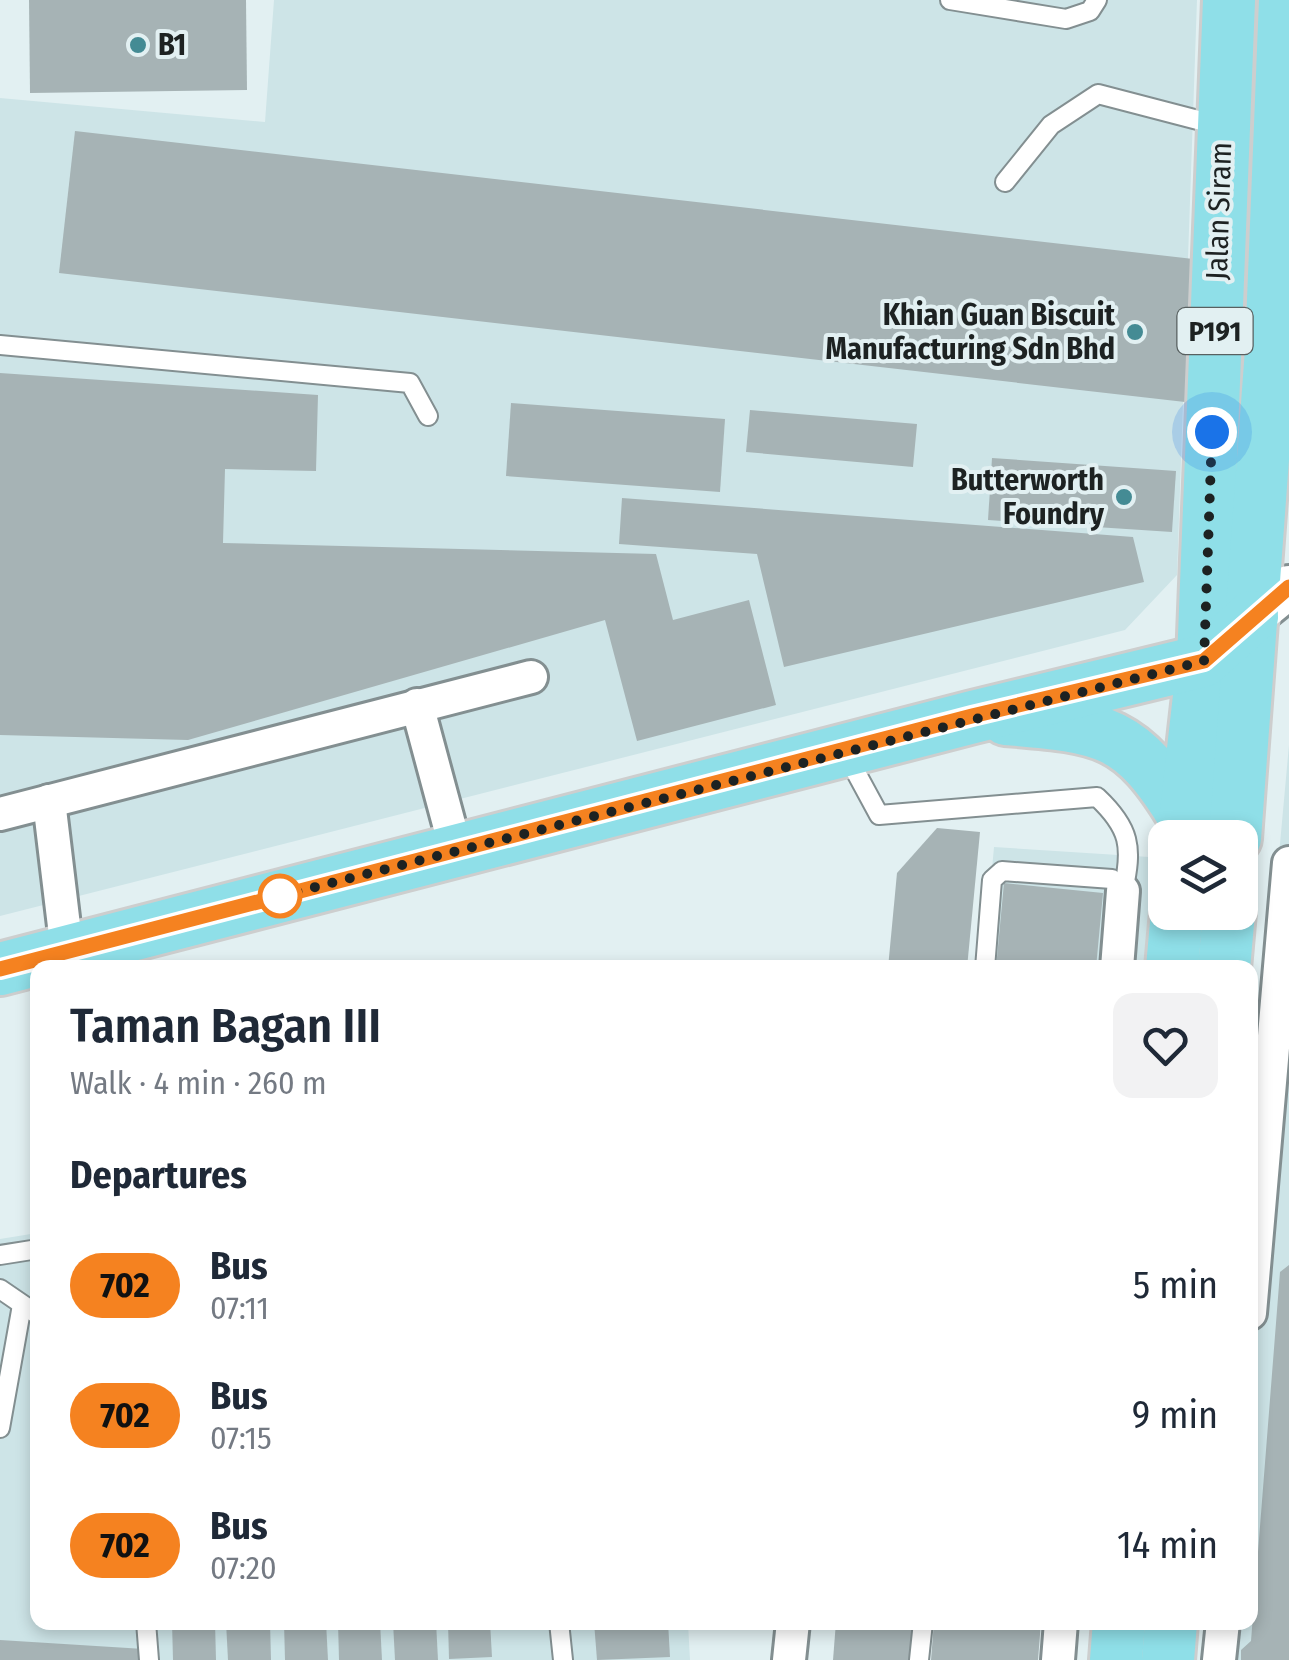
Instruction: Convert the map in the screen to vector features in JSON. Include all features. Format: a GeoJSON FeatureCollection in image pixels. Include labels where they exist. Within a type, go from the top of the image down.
{"type":"FeatureCollection","features":[{"type":"Feature","properties":{"kind":"main road","name":"Jalan Siram"},"geometry":{"type":"LineString","coordinates":[[1185,820],[1204,661],[1229,0]]}},
{"type":"Feature","properties":{"kind":"main road","name":"Jalan Siram"},"geometry":{"type":"LineString","coordinates":[[1238,820],[1271,602],[1280,368],[1284,0]]}},
{"type":"Feature","properties":{"kind":"main road"},"geometry":{"type":"LineString","coordinates":[[32,960],[972,716],[1204,661],[1271,602]]}},
{"type":"Feature","properties":{"kind":"main road"},"geometry":{"type":"LineString","coordinates":[[972,716],[1048,723],[1100,733],[1131,746],[1151,764],[1180,820]]}},
{"type":"Feature","properties":{"kind":"main road"},"geometry":{"type":"LineString","coordinates":[[1173,960],[1175,930]]}},
{"type":"Feature","properties":{"kind":"main road"},"geometry":{"type":"LineString","coordinates":[[1225,960],[1227,930]]}},
{"type":"Feature","properties":{"kind":"main road"},"geometry":{"type":"LineString","coordinates":[[0,968],[30,960]]}},
{"type":"Feature","properties":{"kind":"main road"},"geometry":{"type":"LineString","coordinates":[[1116,1660],[1118,1630]]}},
{"type":"Feature","properties":{"kind":"main road"},"geometry":{"type":"LineString","coordinates":[[1168,1660],[1170,1630]]}},
{"type":"Feature","properties":{"kind":"street"},"geometry":{"type":"LineString","coordinates":[[0,814],[532,677]]}},
{"type":"Feature","properties":{"kind":"street"},"geometry":{"type":"LineString","coordinates":[[418,706],[456,850]]}},
{"type":"Feature","properties":{"kind":"street"},"geometry":{"type":"LineString","coordinates":[[50,800],[67,951]]}},
{"type":"Feature","properties":{"kind":"street"},"geometry":{"type":"LineString","coordinates":[[1258,1268],[1266,1223],[1289,863]]}},
{"type":"Feature","properties":{"kind":"street"},"geometry":{"type":"LineString","coordinates":[[1118,960],[1123,891]]}},
{"type":"Feature","properties":{"kind":"street"},"geometry":{"type":"LineString","coordinates":[[789,1660],[792,1630]]}},
{"type":"Feature","properties":{"kind":"street"},"geometry":{"type":"LineString","coordinates":[[1058,1660],[1061,1630]]}},
{"type":"Feature","properties":{"kind":"street"},"geometry":{"type":"LineString","coordinates":[[1219,1660],[1221,1630]]}},
{"type":"Feature","properties":{"kind":"lane"},"geometry":{"type":"LineString","coordinates":[[950,0],[1066,18],[1090,12],[1097,0]]}},
{"type":"Feature","properties":{"kind":"lane"},"geometry":{"type":"LineString","coordinates":[[1005,182],[1052,125],[1098,94],[1222,126]]}},
{"type":"Feature","properties":{"kind":"lane"},"geometry":{"type":"LineString","coordinates":[[0,345],[410,383],[428,416]]}},
{"type":"Feature","properties":{"kind":"lane"},"geometry":{"type":"LineString","coordinates":[[844,750],[879,815],[1097,797],[1122,820],[1130,863],[1123,891]]}},
{"type":"Feature","properties":{"kind":"lane"},"geometry":{"type":"LineString","coordinates":[[986,960],[992,880],[1002,871],[1112,879],[1123,891]]}},
{"type":"Feature","properties":{"kind":"lane"},"geometry":{"type":"LineString","coordinates":[[0,1256],[30,1250]]}},
{"type":"Feature","properties":{"kind":"lane"},"geometry":{"type":"LineString","coordinates":[[0,1289],[30,1310],[0,1428]]}},
{"type":"Feature","properties":{"kind":"lane"},"geometry":{"type":"LineString","coordinates":[[147,1630],[150,1660]]}},
{"type":"Feature","properties":{"kind":"lane"},"geometry":{"type":"LineString","coordinates":[[561,1630],[563,1660]]}},
{"type":"Feature","properties":{"kind":"lane"},"geometry":{"type":"LineString","coordinates":[[919,1660],[922,1630]]}},
{"type":"Feature","properties":{"kind":"shaded area"},"geometry":{"type":"Polygon","coordinates":[[[274,0],[1197,0],[1177,575],[1125,630],[0,916],[0,98],[265,122],[274,0]]]}},
{"type":"Feature","properties":{"kind":"shaded area"},"geometry":{"type":"Polygon","coordinates":[[[1289,745],[1289,1660],[1207,1660],[1210,1630],[1258,1630],[1258,1085],[1289,745]]]}},
{"type":"Feature","properties":{"kind":"shaded area"},"geometry":{"type":"Polygon","coordinates":[[[994,847],[1148,857],[1148,930],[1158,930],[1156,960],[984,960],[994,847]]]}},
{"type":"Feature","properties":{"kind":"shaded area"},"geometry":{"type":"Polygon","coordinates":[[[30,1234],[30,1630],[688,1630],[690,1660],[0,1660],[0,1239],[30,1234]]]}},
{"type":"Feature","properties":{"kind":"building","name":"B1"},"geometry":{"type":"Polygon","coordinates":[[[29,0],[246,0],[247,90],[30,93],[29,0]]]}},
{"type":"Feature","properties":{"kind":"building"},"geometry":{"type":"Polygon","coordinates":[[[75,131],[1202,260],[1185,402],[59,273],[75,131]]]}},
{"type":"Feature","properties":{"kind":"building"},"geometry":{"type":"Polygon","coordinates":[[[0,373],[318,395],[316,471],[225,469],[223,543],[656,554],[673,620],[749,600],[776,705],[637,741],[605,620],[188,740],[0,735],[0,373]]]}},
{"type":"Feature","properties":{"kind":"building"},"geometry":{"type":"Polygon","coordinates":[[[511,403],[725,419],[720,492],[506,476],[511,403]]]}},
{"type":"Feature","properties":{"kind":"building"},"geometry":{"type":"Polygon","coordinates":[[[750,410],[917,424],[913,467],[746,452],[750,410]]]}},
{"type":"Feature","properties":{"kind":"building"},"geometry":{"type":"Polygon","coordinates":[[[992,458],[1176,471],[1172,532],[988,520],[992,458]]]}},
{"type":"Feature","properties":{"kind":"building"},"geometry":{"type":"Polygon","coordinates":[[[622,498],[1133,537],[1144,582],[784,667],[757,554],[619,544],[622,498]]]}},
{"type":"Feature","properties":{"kind":"building"},"geometry":{"type":"Polygon","coordinates":[[[937,828],[980,832],[968,960],[889,960],[897,873],[937,828]]]}},
{"type":"Feature","properties":{"kind":"building"},"geometry":{"type":"Polygon","coordinates":[[[1004,883],[1103,893],[1097,960],[997,960],[1004,883]]]}},
{"type":"Feature","properties":{"kind":"building"},"geometry":{"type":"Polygon","coordinates":[[[1289,1265],[1289,1660],[1241,1660],[1241,1650],[1251,1641],[1252,1630],[1258,1630],[1258,1552],[1280,1272],[1289,1265]]]}},
{"type":"Feature","properties":{"kind":"building"},"geometry":{"type":"Polygon","coordinates":[[[172,1630],[215,1630],[216,1660],[173,1660],[172,1630]]]}},
{"type":"Feature","properties":{"kind":"building"},"geometry":{"type":"Polygon","coordinates":[[[226,1630],[270,1630],[271,1660],[228,1660],[226,1630]]]}},
{"type":"Feature","properties":{"kind":"building"},"geometry":{"type":"Polygon","coordinates":[[[284,1630],[326,1630],[328,1660],[285,1660],[284,1630]]]}},
{"type":"Feature","properties":{"kind":"building"},"geometry":{"type":"Polygon","coordinates":[[[338,1630],[380,1630],[382,1660],[339,1660],[338,1630]]]}},
{"type":"Feature","properties":{"kind":"building"},"geometry":{"type":"Polygon","coordinates":[[[393,1630],[436,1630],[438,1660],[395,1660],[393,1630]]]}},
{"type":"Feature","properties":{"kind":"building"},"geometry":{"type":"Polygon","coordinates":[[[448,1630],[490,1630],[492,1657],[449,1659],[448,1630]]]}},
{"type":"Feature","properties":{"kind":"building"},"geometry":{"type":"Polygon","coordinates":[[[595,1630],[668,1630],[670,1657],[597,1660],[595,1630]]]}},
{"type":"Feature","properties":{"kind":"building"},"geometry":{"type":"Polygon","coordinates":[[[835,1630],[917,1630],[914,1660],[833,1660],[835,1630]]]}},
{"type":"Feature","properties":{"kind":"building"},"geometry":{"type":"Polygon","coordinates":[[[933,1630],[1040,1630],[1038,1660],[931,1660],[933,1630]]]}},
{"type":"Feature","properties":{"kind":"building"},"geometry":{"type":"Polygon","coordinates":[[[0,1640],[144,1649],[144,1660],[0,1660],[0,1640]]]}},
{"type":"Feature","properties":{"kind":"bus line","name":"702"},"geometry":{"type":"LineString","coordinates":[[35,960],[972,716],[1204,661],[1289,587]]}},
{"type":"Feature","properties":{"kind":"bus line","name":"702"},"geometry":{"type":"LineString","coordinates":[[0,969],[30,961]]}},
{"type":"Feature","properties":{"kind":"place","name":"B1"},"geometry":{"type":"Point","coordinates":[138,45]}},
{"type":"Feature","properties":{"kind":"place","name":"Khian Guan Biscuit Manufacturing Sdn Bhd"},"geometry":{"type":"Point","coordinates":[1135,332]}},
{"type":"Feature","properties":{"kind":"place","name":"Butterworth Foundry"},"geometry":{"type":"Point","coordinates":[1124,497]}},
{"type":"Feature","properties":{"kind":"route"},"geometry":{"type":"LineString","coordinates":[[280,896],[972,716],[1204,661],[1212,432]]}}]}
